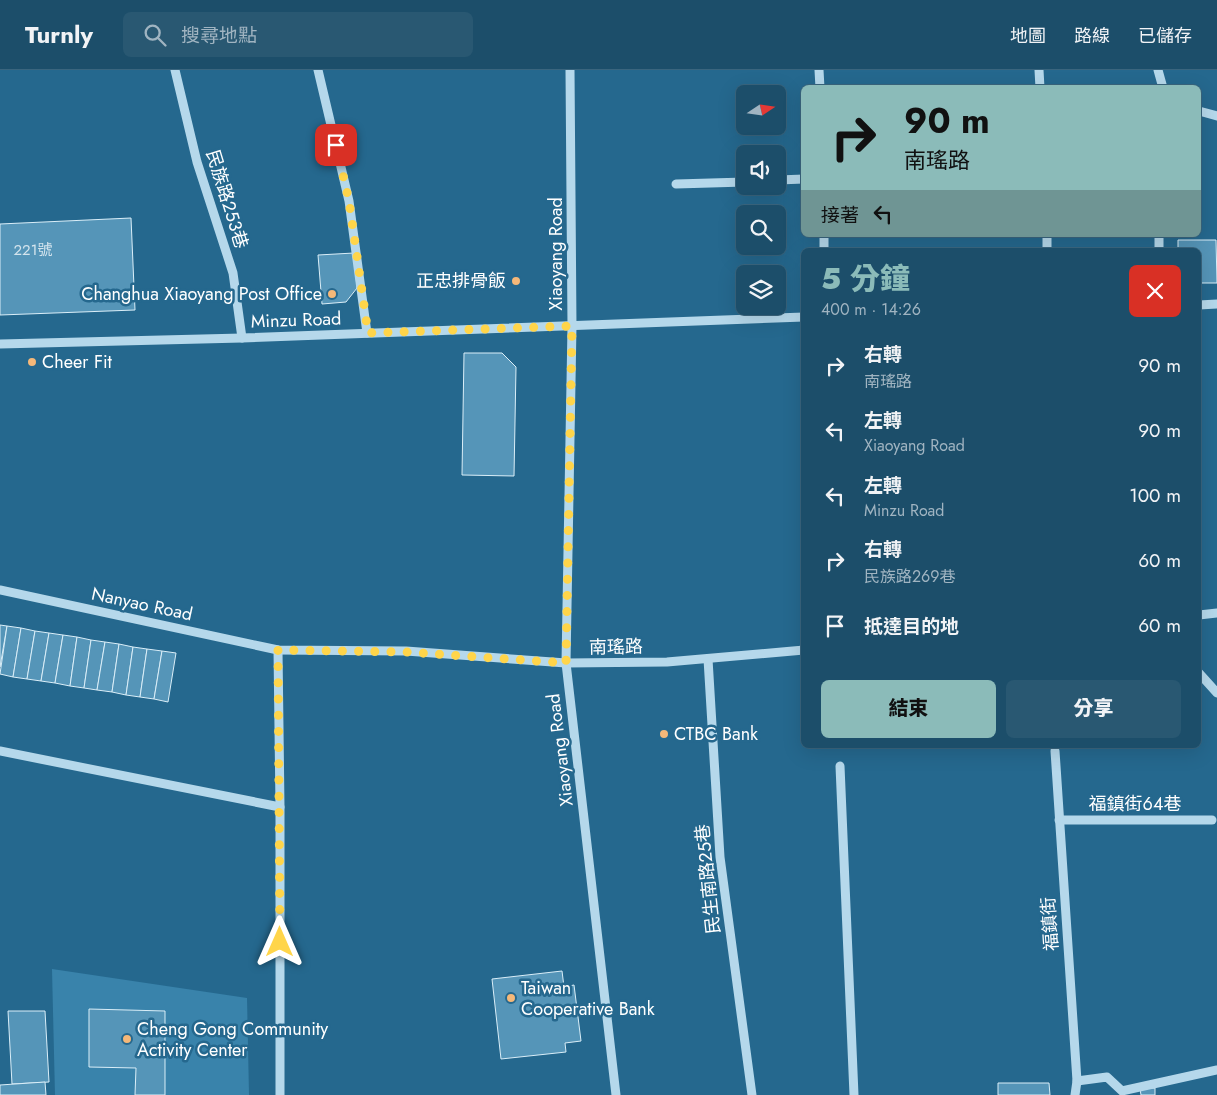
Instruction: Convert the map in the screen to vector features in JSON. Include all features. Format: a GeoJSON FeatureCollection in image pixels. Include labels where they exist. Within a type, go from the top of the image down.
{"type":"FeatureCollection","features":[{"type":"Feature","properties":{"kind":"street","name":"民族路253巷"},"geometry":{"type":"LineString","coordinates":[[175,70],[197,162],[233,273],[242,338]]}},
{"type":"Feature","properties":{"kind":"street"},"geometry":{"type":"LineString","coordinates":[[318,70],[349,201],[368,333]]}},
{"type":"Feature","properties":{"kind":"street","name":"Xiaoyang Road"},"geometry":{"type":"LineString","coordinates":[[570,70],[572,326],[566,663],[616,1095]]}},
{"type":"Feature","properties":{"kind":"street"},"geometry":{"type":"LineString","coordinates":[[819,70],[820,85]]}},
{"type":"Feature","properties":{"kind":"street"},"geometry":{"type":"LineString","coordinates":[[1039,70],[1040,85]]}},
{"type":"Feature","properties":{"kind":"street"},"geometry":{"type":"LineString","coordinates":[[1158,70],[1161,85]]}},
{"type":"Feature","properties":{"kind":"street"},"geometry":{"type":"LineString","coordinates":[[1201,112],[1217,116]]}},
{"type":"Feature","properties":{"kind":"street"},"geometry":{"type":"LineString","coordinates":[[786,180],[801,179]]}},
{"type":"Feature","properties":{"kind":"street"},"geometry":{"type":"LineString","coordinates":[[676,184],[736,182]]}},
{"type":"Feature","properties":{"kind":"street"},"geometry":{"type":"LineString","coordinates":[[1201,305],[1217,304]]}},
{"type":"Feature","properties":{"kind":"street","name":"Minzu Road"},"geometry":{"type":"LineString","coordinates":[[0,344],[242,338],[801,317]]}},
{"type":"Feature","properties":{"kind":"street","name":"Nanyao Road"},"geometry":{"type":"LineString","coordinates":[[0,590],[278,650]]}},
{"type":"Feature","properties":{"kind":"street"},"geometry":{"type":"LineString","coordinates":[[1201,615],[1217,613]]}},
{"type":"Feature","properties":{"kind":"street"},"geometry":{"type":"LineString","coordinates":[[278,650],[280,1095]]}},
{"type":"Feature","properties":{"kind":"street","name":"南瑤路"},"geometry":{"type":"LineString","coordinates":[[278,650],[406,652],[566,663],[667,662],[801,650]]}},
{"type":"Feature","properties":{"kind":"street","name":"民生南路25巷"},"geometry":{"type":"LineString","coordinates":[[708,659],[720,857],[752,1095]]}},
{"type":"Feature","properties":{"kind":"street"},"geometry":{"type":"LineString","coordinates":[[1201,675],[1217,693]]}},
{"type":"Feature","properties":{"kind":"street"},"geometry":{"type":"LineString","coordinates":[[0,751],[280,807]]}},
{"type":"Feature","properties":{"kind":"street","name":"福鎮街"},"geometry":{"type":"LineString","coordinates":[[1054,751],[1077,1081],[1076,1095]]}},
{"type":"Feature","properties":{"kind":"street"},"geometry":{"type":"LineString","coordinates":[[840,766],[854,1095]]}},
{"type":"Feature","properties":{"kind":"street","name":"福鎮街64巷"},"geometry":{"type":"LineString","coordinates":[[1059,820],[1212,820]]}},
{"type":"Feature","properties":{"kind":"street"},"geometry":{"type":"LineString","coordinates":[[1077,1081],[1107,1077],[1122,1091],[1217,1070]]}},
{"type":"Feature","properties":{"kind":"shaded area"},"geometry":{"type":"Polygon","coordinates":[[[52,969],[247,998],[249,1095],[55,1095],[52,969]]]}},
{"type":"Feature","properties":{"kind":"building"},"geometry":{"type":"Polygon","coordinates":[[[131,218],[135,310],[0,315],[0,224],[131,218]]]}},
{"type":"Feature","properties":{"kind":"building"},"geometry":{"type":"Polygon","coordinates":[[[1178,240],[1216,240],[1217,283],[1201,283],[1201,248],[1178,248],[1178,240]]]}},
{"type":"Feature","properties":{"kind":"building"},"geometry":{"type":"Polygon","coordinates":[[[354,253],[357,288],[346,302],[322,304],[318,255],[354,253]]]}},
{"type":"Feature","properties":{"kind":"building"},"geometry":{"type":"Polygon","coordinates":[[[464,353],[502,353],[516,367],[514,476],[462,475],[464,353]]]}},
{"type":"Feature","properties":{"kind":"building"},"geometry":{"type":"Polygon","coordinates":[[[0,625],[7,626],[0,667],[0,625]]]}},
{"type":"Feature","properties":{"kind":"building"},"geometry":{"type":"Polygon","coordinates":[[[7,626],[21,628],[13,677],[0,674],[7,626]]]}},
{"type":"Feature","properties":{"kind":"building"},"geometry":{"type":"Polygon","coordinates":[[[21,628],[35,631],[27,679],[13,677],[21,628]]]}},
{"type":"Feature","properties":{"kind":"building"},"geometry":{"type":"Polygon","coordinates":[[[35,631],[49,633],[41,681],[27,679],[35,631]]]}},
{"type":"Feature","properties":{"kind":"building"},"geometry":{"type":"Polygon","coordinates":[[[49,633],[63,635],[55,683],[41,681],[49,633]]]}},
{"type":"Feature","properties":{"kind":"building"},"geometry":{"type":"Polygon","coordinates":[[[63,635],[77,637],[70,686],[55,683],[63,635]]]}},
{"type":"Feature","properties":{"kind":"building"},"geometry":{"type":"Polygon","coordinates":[[[77,637],[91,640],[84,688],[70,686],[77,637]]]}},
{"type":"Feature","properties":{"kind":"building"},"geometry":{"type":"Polygon","coordinates":[[[91,640],[105,642],[97,690],[84,688],[91,640]]]}},
{"type":"Feature","properties":{"kind":"building"},"geometry":{"type":"Polygon","coordinates":[[[105,642],[119,644],[112,692],[97,690],[105,642]]]}},
{"type":"Feature","properties":{"kind":"building"},"geometry":{"type":"Polygon","coordinates":[[[119,644],[133,647],[126,695],[112,692],[119,644]]]}},
{"type":"Feature","properties":{"kind":"building"},"geometry":{"type":"Polygon","coordinates":[[[133,647],[147,649],[140,697],[126,695],[133,647]]]}},
{"type":"Feature","properties":{"kind":"building"},"geometry":{"type":"Polygon","coordinates":[[[147,649],[162,651],[154,699],[140,697],[147,649]]]}},
{"type":"Feature","properties":{"kind":"building"},"geometry":{"type":"Polygon","coordinates":[[[162,651],[176,653],[168,702],[154,699],[162,651]]]}},
{"type":"Feature","properties":{"kind":"building"},"geometry":{"type":"Polygon","coordinates":[[[562,971],[564,987],[574,985],[581,1041],[565,1043],[566,1052],[501,1059],[492,979],[562,971]]]}},
{"type":"Feature","properties":{"kind":"building","name":"Cheng Gong Community Activity Center"},"geometry":{"type":"Polygon","coordinates":[[[89,1009],[165,1011],[165,1095],[135,1095],[136,1068],[89,1067],[89,1009]]]}},
{"type":"Feature","properties":{"kind":"building"},"geometry":{"type":"Polygon","coordinates":[[[8,1011],[45,1011],[49,1082],[12,1084],[8,1011]]]}},
{"type":"Feature","properties":{"kind":"building"},"geometry":{"type":"Polygon","coordinates":[[[45,1082],[46,1095],[0,1095],[0,1085],[45,1082]]]}},
{"type":"Feature","properties":{"kind":"building"},"geometry":{"type":"Polygon","coordinates":[[[998,1083],[1049,1083],[1050,1095],[998,1095],[998,1083]]]}},
{"type":"Feature","properties":{"kind":"building"},"geometry":{"type":"Polygon","coordinates":[[[1155,1088],[1155,1095],[1141,1095],[1140,1089],[1155,1088]]]}},
{"type":"Feature","properties":{"kind":"place","name":"正忠排骨飯"},"geometry":{"type":"Point","coordinates":[516,281]}},
{"type":"Feature","properties":{"kind":"place","name":"Changhua Xiaoyang Post Office"},"geometry":{"type":"Point","coordinates":[332,294]}},
{"type":"Feature","properties":{"kind":"place","name":"Cheer Fit"},"geometry":{"type":"Point","coordinates":[32,362]}},
{"type":"Feature","properties":{"kind":"place","name":"CTBC Bank"},"geometry":{"type":"Point","coordinates":[664,734]}},
{"type":"Feature","properties":{"kind":"place","name":"Taiwan Cooperative Bank"},"geometry":{"type":"Point","coordinates":[511,998]}},
{"type":"Feature","properties":{"kind":"place","name":"Cheng Gong Community Activity Center"},"geometry":{"type":"Point","coordinates":[127,1039]}},
{"type":"Feature","properties":{"kind":"route"},"geometry":{"type":"LineString","coordinates":[[280,942],[278,650],[406,652],[566,663],[572,326],[368,333],[349,201],[336,145]]}}]}
